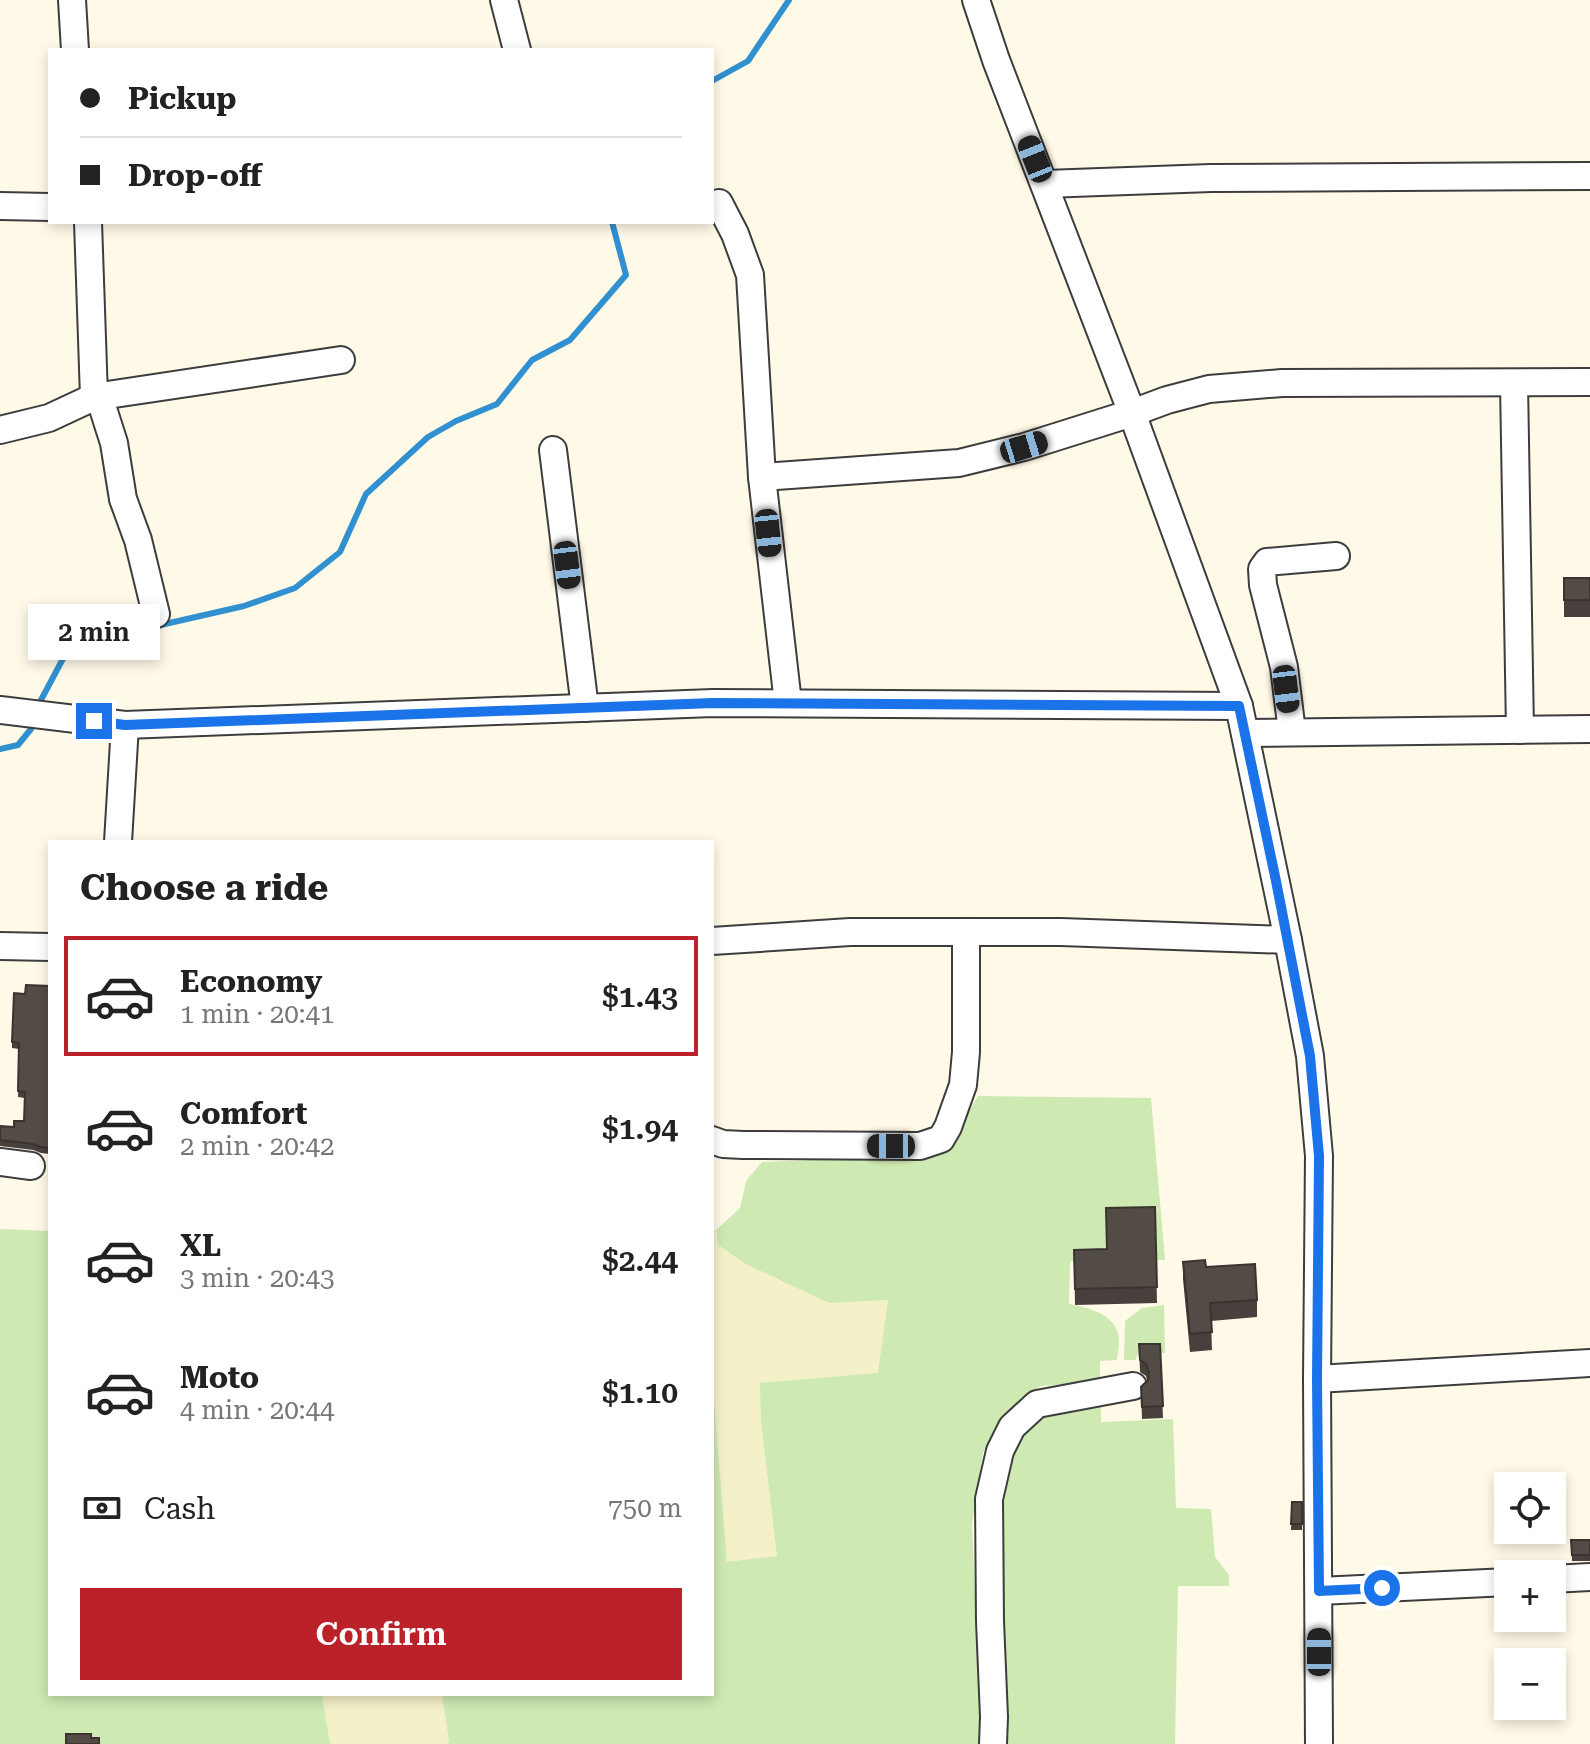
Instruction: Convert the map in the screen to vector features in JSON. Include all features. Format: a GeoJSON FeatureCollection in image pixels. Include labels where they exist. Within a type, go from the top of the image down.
{"type":"FeatureCollection","features":[{"type":"Feature","properties":{"kind":"street"},"geometry":{"type":"LineString","coordinates":[[72,0],[75,48]]}},
{"type":"Feature","properties":{"kind":"street"},"geometry":{"type":"LineString","coordinates":[[504,0],[516,48]]}},
{"type":"Feature","properties":{"kind":"street"},"geometry":{"type":"LineString","coordinates":[[976,0],[1239,706],[1288,940],[1310,1056],[1319,1156],[1319,1744]]}},
{"type":"Feature","properties":{"kind":"street"},"geometry":{"type":"LineString","coordinates":[[1045,184],[1211,178],[1590,176]]}},
{"type":"Feature","properties":{"kind":"street"},"geometry":{"type":"LineString","coordinates":[[719,203],[735,234],[750,275],[762,477],[788,703]]}},
{"type":"Feature","properties":{"kind":"street"},"geometry":{"type":"LineString","coordinates":[[0,206],[48,207]]}},
{"type":"Feature","properties":{"kind":"street"},"geometry":{"type":"LineString","coordinates":[[88,224],[96,396],[114,443],[123,499],[138,540],[156,614]]}},
{"type":"Feature","properties":{"kind":"street"},"geometry":{"type":"LineString","coordinates":[[0,430],[49,418],[96,396],[341,360]]}},
{"type":"Feature","properties":{"kind":"street"},"geometry":{"type":"LineString","coordinates":[[762,477],[959,463],[1024,447],[1209,389],[1282,383],[1590,382]]}},
{"type":"Feature","properties":{"kind":"street"},"geometry":{"type":"LineString","coordinates":[[1514,383],[1520,730]]}},
{"type":"Feature","properties":{"kind":"street"},"geometry":{"type":"LineString","coordinates":[[553,450],[585,708]]}},
{"type":"Feature","properties":{"kind":"street"},"geometry":{"type":"LineString","coordinates":[[1292,732],[1284,667],[1263,585],[1262,569],[1267,562],[1336,556]]}},
{"type":"Feature","properties":{"kind":"street"},"geometry":{"type":"LineString","coordinates":[[0,710],[125,725],[713,703],[1239,706]]}},
{"type":"Feature","properties":{"kind":"street"},"geometry":{"type":"LineString","coordinates":[[118,840],[125,725]]}},
{"type":"Feature","properties":{"kind":"street"},"geometry":{"type":"LineString","coordinates":[[1245,733],[1590,729]]}},
{"type":"Feature","properties":{"kind":"street"},"geometry":{"type":"LineString","coordinates":[[714,941],[850,932],[1061,932],[1288,940]]}},
{"type":"Feature","properties":{"kind":"street"},"geometry":{"type":"LineString","coordinates":[[714,1141],[743,1145],[920,1146],[941,1139],[963,1085],[966,932]]}},
{"type":"Feature","properties":{"kind":"street"},"geometry":{"type":"LineString","coordinates":[[0,946],[48,947]]}},
{"type":"Feature","properties":{"kind":"street"},"geometry":{"type":"LineString","coordinates":[[0,1162],[31,1166]]}},
{"type":"Feature","properties":{"kind":"street"},"geometry":{"type":"LineString","coordinates":[[1317,1379],[1590,1363]]}},
{"type":"Feature","properties":{"kind":"street"},"geometry":{"type":"LineString","coordinates":[[993,1744],[989,1499],[1000,1451],[1012,1427],[1037,1404],[1133,1386]]}},
{"type":"Feature","properties":{"kind":"street"},"geometry":{"type":"LineString","coordinates":[[1566,1578],[1590,1577]]}},
{"type":"Feature","properties":{"kind":"street"},"geometry":{"type":"LineString","coordinates":[[1319,1591],[1494,1583]]}},
{"type":"Feature","properties":{"kind":"shaded area"},"geometry":{"type":"Polygon","coordinates":[[[714,1230],[718,1245],[829,1303],[888,1300],[879,1373],[761,1422],[777,1556],[727,1563],[714,1400],[714,1230]]]}},
{"type":"Feature","properties":{"kind":"shaded area"},"geometry":{"type":"Polygon","coordinates":[[[322,1696],[442,1696],[447,1744],[330,1744],[322,1696]]]}},
{"type":"Feature","properties":{"kind":"green space"},"geometry":{"type":"Polygon","coordinates":[[[978,1096],[1151,1098],[1165,1260],[1070,1261],[1069,1304],[1098,1312],[1110,1320],[1119,1336],[1117,1360],[1100,1361],[1100,1382],[1040,1386],[1015,1406],[983,1452],[972,1524],[980,1744],[447,1744],[442,1696],[714,1696],[714,1400],[727,1562],[777,1556],[761,1422],[760,1383],[878,1373],[888,1300],[829,1303],[746,1264],[718,1245],[716,1230],[740,1208],[746,1181],[762,1162],[904,1157],[952,1139],[978,1096]]]}},
{"type":"Feature","properties":{"kind":"green space"},"geometry":{"type":"Polygon","coordinates":[[[0,1229],[48,1231],[48,1696],[322,1696],[330,1744],[0,1744],[0,1229]]]}},
{"type":"Feature","properties":{"kind":"green space"},"geometry":{"type":"Polygon","coordinates":[[[1164,1305],[1165,1353],[1137,1355],[1136,1360],[1124,1360],[1125,1321],[1142,1308],[1164,1305]]]}},
{"type":"Feature","properties":{"kind":"green space"},"geometry":{"type":"Polygon","coordinates":[[[1101,1404],[1101,1422],[1173,1419],[1176,1508],[1211,1509],[1215,1557],[1229,1575],[1229,1586],[1178,1586],[1175,1744],[996,1744],[1001,1460],[1030,1417],[1101,1404]]]}},
{"type":"Feature","properties":{"kind":"building"},"geometry":{"type":"Polygon","coordinates":[[[1564,578],[1590,578],[1590,600],[1564,600],[1564,578]]]}},
{"type":"Feature","properties":{"kind":"building"},"geometry":{"type":"Polygon","coordinates":[[[26,985],[48,986],[48,1148],[0,1140],[0,1126],[14,1127],[14,1121],[24,1121],[25,1092],[18,1091],[19,1043],[12,1042],[14,993],[25,994],[26,985]]]}},
{"type":"Feature","properties":{"kind":"building"},"geometry":{"type":"Polygon","coordinates":[[[1155,1207],[1157,1287],[1075,1289],[1074,1250],[1107,1249],[1106,1208],[1155,1207]]]}},
{"type":"Feature","properties":{"kind":"building"},"geometry":{"type":"Polygon","coordinates":[[[1205,1260],[1206,1267],[1255,1264],[1257,1300],[1210,1303],[1212,1332],[1190,1334],[1183,1262],[1205,1260]]]}},
{"type":"Feature","properties":{"kind":"building"},"geometry":{"type":"Polygon","coordinates":[[[1139,1344],[1160,1344],[1163,1406],[1142,1407],[1141,1387],[1148,1380],[1149,1372],[1140,1360],[1139,1344]]]}},
{"type":"Feature","properties":{"kind":"building"},"geometry":{"type":"Polygon","coordinates":[[[1292,1502],[1302,1502],[1302,1524],[1291,1524],[1292,1502]]]}},
{"type":"Feature","properties":{"kind":"building"},"geometry":{"type":"Polygon","coordinates":[[[1571,1540],[1590,1540],[1590,1555],[1572,1555],[1571,1540]]]}},
{"type":"Feature","properties":{"kind":"building"},"geometry":{"type":"Polygon","coordinates":[[[66,1734],[91,1734],[91,1738],[99,1738],[99,1744],[66,1744],[66,1734]]]}},
{"type":"Feature","properties":{"kind":"waterway"},"geometry":{"type":"LineString","coordinates":[[714,80],[748,61],[789,0]]}},
{"type":"Feature","properties":{"kind":"waterway"},"geometry":{"type":"LineString","coordinates":[[41,700],[66,653],[165,624],[244,606],[295,588],[340,552],[366,494],[428,437],[497,404],[532,360],[570,340],[626,275],[613,224]]}},
{"type":"Feature","properties":{"kind":"waterway"},"geometry":{"type":"LineString","coordinates":[[0,749],[18,745],[31,729]]}},
{"type":"Feature","properties":{"kind":"route"},"geometry":{"type":"LineString","coordinates":[[94,721],[125,725],[713,703],[1239,706],[1310,1056],[1319,1156],[1319,1591],[1382,1588]]}}]}
